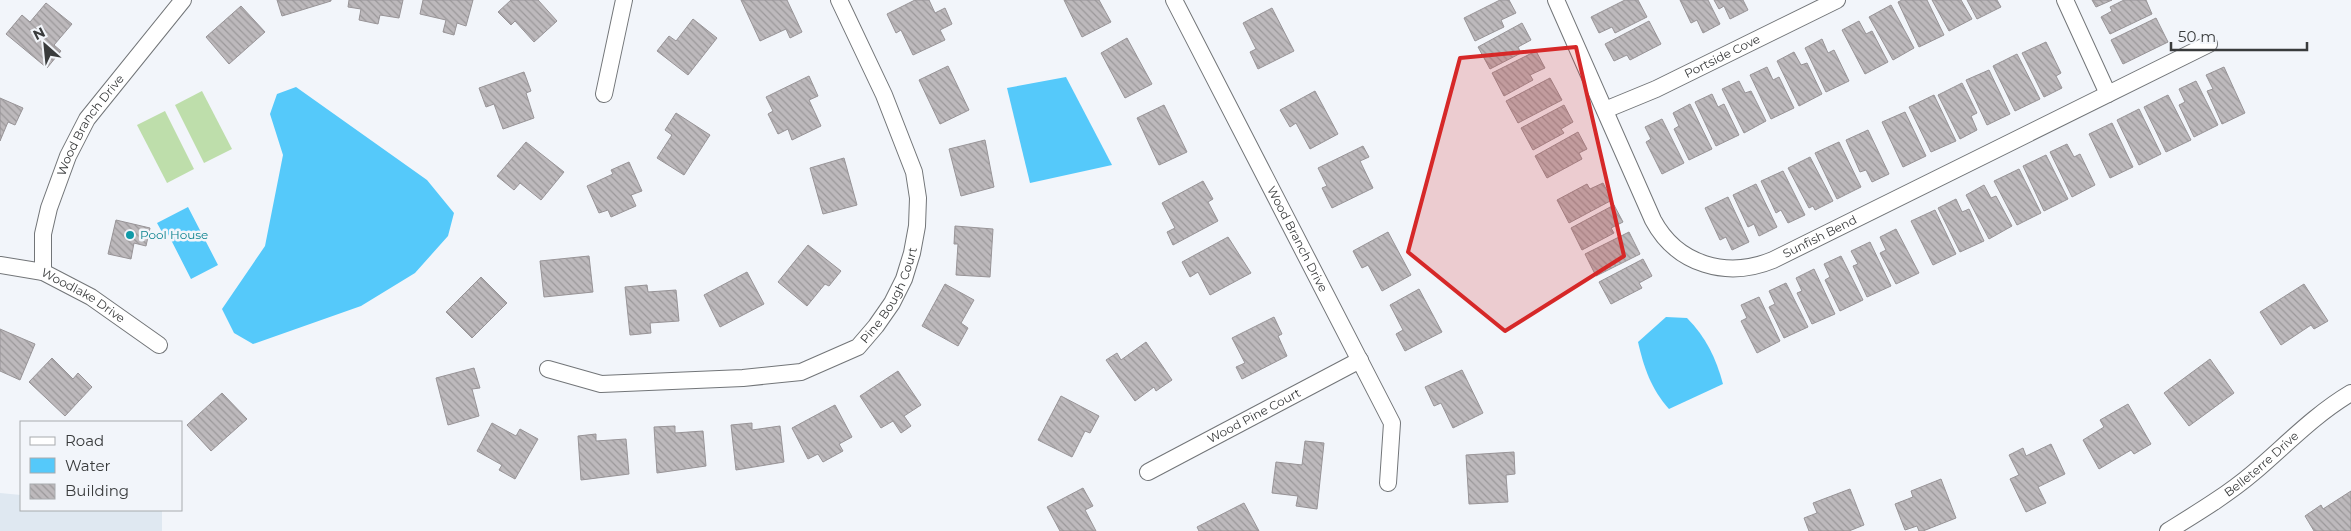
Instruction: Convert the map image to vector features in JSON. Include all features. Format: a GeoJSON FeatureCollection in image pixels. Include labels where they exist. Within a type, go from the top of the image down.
{"type":"FeatureCollection","features":[{"type":"Feature","properties":{"kind":"street","name":"Wood Branch Drive"},"geometry":{"type":"LineString","coordinates":[[43,272],[43,234],[49,208],[68,156],[87,119],[182,0]]}},
{"type":"Feature","properties":{"kind":"street"},"geometry":{"type":"LineString","coordinates":[[604,94],[624,0]]}},
{"type":"Feature","properties":{"kind":"street","name":"Pine Bough Court"},"geometry":{"type":"LineString","coordinates":[[548,369],[601,384],[743,378],[801,372],[858,346],[876,326],[892,303],[909,262],[917,226],[918,198],[914,172],[884,95],[839,0]]}},
{"type":"Feature","properties":{"kind":"street","name":"Wood Branch Drive"},"geometry":{"type":"LineString","coordinates":[[1174,0],[1392,423],[1388,483]]}},
{"type":"Feature","properties":{"kind":"street","name":"Sunfish Bend"},"geometry":{"type":"LineString","coordinates":[[1556,0],[1653,220],[1667,242],[1684,255],[1703,264],[1738,269],[1761,265],[1773,260],[2208,44]]}},
{"type":"Feature","properties":{"kind":"street","name":"Portside Cove"},"geometry":{"type":"LineString","coordinates":[[1605,110],[1656,89],[1837,0]]}},
{"type":"Feature","properties":{"kind":"street"},"geometry":{"type":"LineString","coordinates":[[2065,0],[2108,94]]}},
{"type":"Feature","properties":{"kind":"street","name":"Woodlake Drive"},"geometry":{"type":"LineString","coordinates":[[0,265],[43,272],[91,297],[159,345]]}},
{"type":"Feature","properties":{"kind":"street","name":"Wood Pine Court"},"geometry":{"type":"LineString","coordinates":[[1148,472],[1360,360]]}},
{"type":"Feature","properties":{"kind":"street","name":"Belleterre Drive"},"geometry":{"type":"LineString","coordinates":[[2168,531],[2208,506],[2252,474],[2309,422],[2351,393]]}},
{"type":"Feature","properties":{"kind":"highlighted area"},"geometry":{"type":"Polygon","coordinates":[[[1576,47],[1624,256],[1505,331],[1408,252],[1460,58],[1576,47]]]}},
{"type":"Feature","properties":{"kind":"shaded area"},"geometry":{"type":"Polygon","coordinates":[[[0,493],[20,495],[20,511],[162,511],[162,531],[0,531],[0,493]]]}},
{"type":"Feature","properties":{"kind":"green space"},"geometry":{"type":"Polygon","coordinates":[[[202,91],[232,149],[204,163],[175,105],[202,91]]]}},
{"type":"Feature","properties":{"kind":"green space"},"geometry":{"type":"Polygon","coordinates":[[[165,111],[194,169],[167,183],[137,125],[165,111]]]}},
{"type":"Feature","properties":{"kind":"water"},"geometry":{"type":"Polygon","coordinates":[[[1066,77],[1112,165],[1030,183],[1007,88],[1066,77]]]}},
{"type":"Feature","properties":{"kind":"water"},"geometry":{"type":"Polygon","coordinates":[[[296,87],[427,180],[454,213],[448,236],[415,273],[361,306],[253,344],[234,333],[222,309],[265,246],[283,155],[270,114],[277,94],[296,87]]]}},
{"type":"Feature","properties":{"kind":"water"},"geometry":{"type":"Polygon","coordinates":[[[188,207],[218,265],[191,279],[166,230],[162,232],[157,223],[188,207]]]}},
{"type":"Feature","properties":{"kind":"water"},"geometry":{"type":"Polygon","coordinates":[[[1666,317],[1687,318],[1694,325],[1710,348],[1723,384],[1669,409],[1657,394],[1649,378],[1638,342],[1666,317]]]}},
{"type":"Feature","properties":{"kind":"building"},"geometry":{"type":"Polygon","coordinates":[[[277,0],[331,0],[331,1],[282,16],[277,0]]]}},
{"type":"Feature","properties":{"kind":"building"},"geometry":{"type":"Polygon","coordinates":[[[349,0],[403,0],[399,18],[380,15],[378,24],[359,20],[361,9],[348,7],[349,0]]]}},
{"type":"Feature","properties":{"kind":"building"},"geometry":{"type":"Polygon","coordinates":[[[423,0],[473,0],[466,26],[457,23],[454,35],[443,32],[446,20],[420,14],[423,0]]]}},
{"type":"Feature","properties":{"kind":"building"},"geometry":{"type":"Polygon","coordinates":[[[511,0],[538,0],[557,21],[534,42],[515,21],[511,25],[498,12],[511,0]]]}},
{"type":"Feature","properties":{"kind":"building"},"geometry":{"type":"Polygon","coordinates":[[[741,0],[787,0],[802,32],[790,38],[786,29],[760,41],[741,0]]]}},
{"type":"Feature","properties":{"kind":"building"},"geometry":{"type":"Polygon","coordinates":[[[915,0],[929,0],[935,13],[945,8],[952,24],[940,30],[945,40],[913,55],[901,30],[896,33],[887,14],[915,0]]]}},
{"type":"Feature","properties":{"kind":"building"},"geometry":{"type":"Polygon","coordinates":[[[1064,0],[1099,0],[1111,22],[1082,37],[1064,0]]]}},
{"type":"Feature","properties":{"kind":"building"},"geometry":{"type":"Polygon","coordinates":[[[1500,0],[1509,0],[1516,13],[1501,20],[1504,27],[1475,41],[1464,18],[1500,0]]]}},
{"type":"Feature","properties":{"kind":"building"},"geometry":{"type":"Polygon","coordinates":[[[1625,0],[1638,0],[1647,17],[1615,33],[1612,27],[1599,33],[1591,17],[1625,0]]]}},
{"type":"Feature","properties":{"kind":"building"},"geometry":{"type":"Polygon","coordinates":[[[1680,0],[1708,0],[1720,24],[1703,33],[1697,20],[1691,23],[1680,0]]]}},
{"type":"Feature","properties":{"kind":"building"},"geometry":{"type":"Polygon","coordinates":[[[1714,0],[1743,0],[1748,10],[1730,19],[1724,6],[1719,9],[1714,0]]]}},
{"type":"Feature","properties":{"kind":"building"},"geometry":{"type":"Polygon","coordinates":[[[1902,0],[1927,0],[1944,35],[1919,47],[1898,2],[1902,0]]]}},
{"type":"Feature","properties":{"kind":"building"},"geometry":{"type":"Polygon","coordinates":[[[1932,0],[1961,0],[1972,19],[1949,31],[1932,0]]]}},
{"type":"Feature","properties":{"kind":"building"},"geometry":{"type":"Polygon","coordinates":[[[1967,0],[1997,0],[2001,7],[1977,19],[1967,0]]]}},
{"type":"Feature","properties":{"kind":"building"},"geometry":{"type":"Polygon","coordinates":[[[2092,0],[2112,0],[2096,7],[2092,0]]]}},
{"type":"Feature","properties":{"kind":"building"},"geometry":{"type":"Polygon","coordinates":[[[2124,0],[2146,0],[2152,14],[2110,34],[2101,17],[2112,11],[2110,7],[2124,0]]]}},
{"type":"Feature","properties":{"kind":"building"},"geometry":{"type":"Polygon","coordinates":[[[46,3],[72,24],[54,45],[61,51],[47,68],[6,34],[22,15],[30,22],[46,3]]]}},
{"type":"Feature","properties":{"kind":"building"},"geometry":{"type":"Polygon","coordinates":[[[1891,5],[1914,48],[1893,60],[1869,17],[1891,5]]]}},
{"type":"Feature","properties":{"kind":"building"},"geometry":{"type":"Polygon","coordinates":[[[241,6],[265,32],[229,64],[206,37],[241,6]]]}},
{"type":"Feature","properties":{"kind":"building"},"geometry":{"type":"Polygon","coordinates":[[[1272,8],[1294,51],[1258,69],[1250,52],[1256,49],[1243,23],[1272,8]]]}},
{"type":"Feature","properties":{"kind":"building"},"geometry":{"type":"Polygon","coordinates":[[[2156,18],[2168,42],[2123,64],[2111,40],[2156,18]]]}},
{"type":"Feature","properties":{"kind":"building"},"geometry":{"type":"Polygon","coordinates":[[[693,19],[717,38],[688,75],[657,51],[669,36],[676,41],[693,19]]]}},
{"type":"Feature","properties":{"kind":"building"},"geometry":{"type":"Polygon","coordinates":[[[1649,21],[1661,44],[1630,60],[1627,55],[1614,61],[1605,44],[1649,21]]]}},
{"type":"Feature","properties":{"kind":"building"},"geometry":{"type":"Polygon","coordinates":[[[1859,21],[1866,34],[1872,31],[1888,62],[1865,74],[1842,30],[1859,21]]]}},
{"type":"Feature","properties":{"kind":"building"},"geometry":{"type":"Polygon","coordinates":[[[1522,23],[1531,40],[1518,47],[1521,53],[1490,69],[1478,47],[1522,23]]]}},
{"type":"Feature","properties":{"kind":"building"},"geometry":{"type":"Polygon","coordinates":[[[1127,38],[1152,84],[1125,98],[1101,53],[1127,38]]]}},
{"type":"Feature","properties":{"kind":"building"},"geometry":{"type":"Polygon","coordinates":[[[1822,39],[1828,53],[1834,50],[1849,81],[1826,92],[1805,48],[1822,39]]]}},
{"type":"Feature","properties":{"kind":"building"},"geometry":{"type":"Polygon","coordinates":[[[2046,42],[2061,73],[2056,76],[2062,88],[2044,97],[2022,53],[2046,42]]]}},
{"type":"Feature","properties":{"kind":"building"},"geometry":{"type":"Polygon","coordinates":[[[1536,51],[1545,68],[1530,75],[1533,80],[1504,96],[1492,73],[1536,51]]]}},
{"type":"Feature","properties":{"kind":"building"},"geometry":{"type":"Polygon","coordinates":[[[1794,52],[1801,65],[1807,63],[1822,94],[1799,106],[1777,61],[1794,52]]]}},
{"type":"Feature","properties":{"kind":"building"},"geometry":{"type":"Polygon","coordinates":[[[2017,54],[2040,99],[2015,111],[1993,66],[2017,54]]]}},
{"type":"Feature","properties":{"kind":"building"},"geometry":{"type":"Polygon","coordinates":[[[948,66],[969,110],[940,124],[919,80],[948,66]]]}},
{"type":"Feature","properties":{"kind":"building"},"geometry":{"type":"Polygon","coordinates":[[[1767,67],[1773,80],[1779,77],[1794,108],[1771,119],[1750,75],[1767,67]]]}},
{"type":"Feature","properties":{"kind":"building"},"geometry":{"type":"Polygon","coordinates":[[[2224,67],[2245,113],[2222,124],[2207,91],[2213,89],[2206,75],[2224,67]]]}},
{"type":"Feature","properties":{"kind":"building"},"geometry":{"type":"Polygon","coordinates":[[[1989,70],[2010,114],[1987,125],[1966,80],[1989,70]]]}},
{"type":"Feature","properties":{"kind":"building"},"geometry":{"type":"Polygon","coordinates":[[[524,72],[531,91],[526,93],[534,118],[503,129],[494,104],[486,107],[479,88],[524,72]]]}},
{"type":"Feature","properties":{"kind":"building"},"geometry":{"type":"Polygon","coordinates":[[[809,76],[818,96],[809,100],[821,126],[792,140],[788,129],[778,134],[768,114],[773,111],[766,97],[809,76]]]}},
{"type":"Feature","properties":{"kind":"building"},"geometry":{"type":"Polygon","coordinates":[[[1550,78],[1562,100],[1518,123],[1506,101],[1550,78]]]}},
{"type":"Feature","properties":{"kind":"building"},"geometry":{"type":"Polygon","coordinates":[[[1739,81],[1745,93],[1751,91],[1766,121],[1744,133],[1722,89],[1739,81]]]}},
{"type":"Feature","properties":{"kind":"building"},"geometry":{"type":"Polygon","coordinates":[[[2196,81],[2218,125],[2194,137],[2179,105],[2185,102],[2179,89],[2196,81]]]}},
{"type":"Feature","properties":{"kind":"building"},"geometry":{"type":"Polygon","coordinates":[[[1962,83],[1977,113],[1971,116],[1977,130],[1960,139],[1938,95],[1962,83]]]}},
{"type":"Feature","properties":{"kind":"building"},"geometry":{"type":"Polygon","coordinates":[[[1315,91],[1338,134],[1310,149],[1296,123],[1290,127],[1280,110],[1315,91]]]}},
{"type":"Feature","properties":{"kind":"building"},"geometry":{"type":"Polygon","coordinates":[[[1712,94],[1718,107],[1724,104],[1739,135],[1716,146],[1695,102],[1712,94]]]}},
{"type":"Feature","properties":{"kind":"building"},"geometry":{"type":"Polygon","coordinates":[[[1934,95],[1956,141],[1931,152],[1909,107],[1934,95]]]}},
{"type":"Feature","properties":{"kind":"building"},"geometry":{"type":"Polygon","coordinates":[[[2168,95],[2191,140],[2166,152],[2144,107],[2168,95]]]}},
{"type":"Feature","properties":{"kind":"building"},"geometry":{"type":"Polygon","coordinates":[[[0,98],[23,108],[15,125],[8,122],[0,141],[0,98]]]}},
{"type":"Feature","properties":{"kind":"building"},"geometry":{"type":"Polygon","coordinates":[[[1690,104],[1712,149],[1689,160],[1674,129],[1679,126],[1673,113],[1690,104]]]}},
{"type":"Feature","properties":{"kind":"building"},"geometry":{"type":"Polygon","coordinates":[[[1164,105],[1187,152],[1159,165],[1137,118],[1164,105]]]}},
{"type":"Feature","properties":{"kind":"building"},"geometry":{"type":"Polygon","coordinates":[[[1564,105],[1573,122],[1561,129],[1564,133],[1533,150],[1521,128],[1564,105]]]}},
{"type":"Feature","properties":{"kind":"building"},"geometry":{"type":"Polygon","coordinates":[[[2139,109],[2161,154],[2139,165],[2117,120],[2139,109]]]}},
{"type":"Feature","properties":{"kind":"building"},"geometry":{"type":"Polygon","coordinates":[[[1905,112],[1926,156],[1903,167],[1882,122],[1905,112]]]}},
{"type":"Feature","properties":{"kind":"building"},"geometry":{"type":"Polygon","coordinates":[[[676,113],[710,135],[684,175],[657,158],[672,135],[665,130],[676,113]]]}},
{"type":"Feature","properties":{"kind":"building"},"geometry":{"type":"Polygon","coordinates":[[[1662,119],[1684,163],[1662,174],[1646,142],[1651,139],[1645,127],[1662,119]]]}},
{"type":"Feature","properties":{"kind":"building"},"geometry":{"type":"Polygon","coordinates":[[[2112,123],[2133,167],[2110,178],[2089,134],[2112,123]]]}},
{"type":"Feature","properties":{"kind":"building"},"geometry":{"type":"Polygon","coordinates":[[[1868,130],[1889,174],[1872,182],[1866,170],[1860,172],[1846,140],[1868,130]]]}},
{"type":"Feature","properties":{"kind":"building"},"geometry":{"type":"Polygon","coordinates":[[[1578,132],[1587,149],[1579,153],[1582,159],[1547,178],[1535,156],[1578,132]]]}},
{"type":"Feature","properties":{"kind":"building"},"geometry":{"type":"Polygon","coordinates":[[[985,140],[994,187],[961,196],[949,149],[985,140]]]}},
{"type":"Feature","properties":{"kind":"building"},"geometry":{"type":"Polygon","coordinates":[[[526,142],[564,172],[541,200],[520,183],[514,190],[497,176],[526,142]]]}},
{"type":"Feature","properties":{"kind":"building"},"geometry":{"type":"Polygon","coordinates":[[[1839,142],[1861,187],[1837,199],[1815,153],[1839,142]]]}},
{"type":"Feature","properties":{"kind":"building"},"geometry":{"type":"Polygon","coordinates":[[[2067,144],[2074,157],[2080,154],[2095,185],[2072,197],[2050,152],[2067,144]]]}},
{"type":"Feature","properties":{"kind":"building"},"geometry":{"type":"Polygon","coordinates":[[[1363,146],[1369,157],[1360,161],[1373,188],[1332,208],[1322,188],[1327,186],[1318,168],[1363,146]]]}},
{"type":"Feature","properties":{"kind":"building"},"geometry":{"type":"Polygon","coordinates":[[[2046,155],[2068,199],[2044,211],[2023,166],[2046,155]]]}},
{"type":"Feature","properties":{"kind":"building"},"geometry":{"type":"Polygon","coordinates":[[[1810,157],[1833,201],[1815,210],[1813,206],[1809,208],[1788,168],[1810,157]]]}},
{"type":"Feature","properties":{"kind":"building"},"geometry":{"type":"Polygon","coordinates":[[[844,158],[857,205],[823,214],[810,168],[844,158]]]}},
{"type":"Feature","properties":{"kind":"building"},"geometry":{"type":"Polygon","coordinates":[[[629,162],[642,191],[631,195],[636,206],[611,217],[608,210],[599,213],[587,186],[613,174],[611,170],[629,162]]]}},
{"type":"Feature","properties":{"kind":"building"},"geometry":{"type":"Polygon","coordinates":[[[2019,169],[2041,213],[2017,225],[1994,181],[2019,169]]]}},
{"type":"Feature","properties":{"kind":"building"},"geometry":{"type":"Polygon","coordinates":[[[1783,171],[1805,215],[1788,223],[1781,210],[1776,213],[1761,181],[1783,171]]]}},
{"type":"Feature","properties":{"kind":"building"},"geometry":{"type":"Polygon","coordinates":[[[1203,181],[1213,199],[1208,202],[1218,221],[1173,245],[1167,232],[1175,228],[1162,203],[1203,181]]]}},
{"type":"Feature","properties":{"kind":"building"},"geometry":{"type":"Polygon","coordinates":[[[1603,183],[1612,200],[1569,223],[1557,200],[1587,184],[1590,189],[1603,183]]]}},
{"type":"Feature","properties":{"kind":"building"},"geometry":{"type":"Polygon","coordinates":[[[1756,184],[1777,227],[1759,236],[1754,224],[1748,227],[1733,195],[1756,184]]]}},
{"type":"Feature","properties":{"kind":"building"},"geometry":{"type":"Polygon","coordinates":[[[1984,185],[1991,198],[1996,196],[2012,226],[1989,239],[1966,195],[1984,185]]]}},
{"type":"Feature","properties":{"kind":"building"},"geometry":{"type":"Polygon","coordinates":[[[1728,197],[1749,242],[1732,250],[1726,237],[1720,240],[1705,208],[1728,197]]]}},
{"type":"Feature","properties":{"kind":"building"},"geometry":{"type":"Polygon","coordinates":[[[1956,199],[1962,212],[1969,209],[1984,241],[1960,252],[1938,208],[1956,199]]]}},
{"type":"Feature","properties":{"kind":"building"},"geometry":{"type":"Polygon","coordinates":[[[1614,205],[1623,222],[1611,228],[1614,233],[1582,250],[1571,228],[1614,205]]]}},
{"type":"Feature","properties":{"kind":"building"},"geometry":{"type":"Polygon","coordinates":[[[1935,210],[1956,254],[1933,265],[1911,221],[1935,210]]]}},
{"type":"Feature","properties":{"kind":"building","name":"Pool House"},"geometry":{"type":"Polygon","coordinates":[[[116,220],[150,228],[146,246],[134,243],[131,259],[108,254],[116,220]]]}},
{"type":"Feature","properties":{"kind":"building"},"geometry":{"type":"Polygon","coordinates":[[[955,226],[993,229],[990,277],[956,275],[958,244],[954,244],[955,226]]]}},
{"type":"Feature","properties":{"kind":"building"},"geometry":{"type":"Polygon","coordinates":[[[1896,229],[1919,273],[1896,284],[1880,253],[1886,250],[1880,237],[1896,229]]]}},
{"type":"Feature","properties":{"kind":"building"},"geometry":{"type":"Polygon","coordinates":[[[1388,232],[1411,275],[1382,291],[1368,265],[1362,268],[1353,251],[1388,232]]]}},
{"type":"Feature","properties":{"kind":"building"},"geometry":{"type":"Polygon","coordinates":[[[1629,232],[1640,254],[1596,276],[1585,254],[1629,232]]]}},
{"type":"Feature","properties":{"kind":"building"},"geometry":{"type":"Polygon","coordinates":[[[1228,237],[1251,273],[1210,295],[1198,272],[1190,277],[1182,262],[1228,237]]]}},
{"type":"Feature","properties":{"kind":"building"},"geometry":{"type":"Polygon","coordinates":[[[1870,242],[1891,286],[1867,297],[1853,266],[1858,264],[1851,251],[1870,242]]]}},
{"type":"Feature","properties":{"kind":"building"},"geometry":{"type":"Polygon","coordinates":[[[808,245],[841,271],[829,286],[825,284],[807,306],[778,282],[808,245]]]}},
{"type":"Feature","properties":{"kind":"building"},"geometry":{"type":"Polygon","coordinates":[[[589,256],[593,292],[544,297],[540,261],[589,256]]]}},
{"type":"Feature","properties":{"kind":"building"},"geometry":{"type":"Polygon","coordinates":[[[1841,256],[1863,300],[1840,311],[1825,280],[1830,277],[1824,264],[1841,256]]]}},
{"type":"Feature","properties":{"kind":"building"},"geometry":{"type":"Polygon","coordinates":[[[1643,259],[1652,276],[1639,283],[1642,288],[1611,304],[1599,282],[1643,259]]]}},
{"type":"Feature","properties":{"kind":"building"},"geometry":{"type":"Polygon","coordinates":[[[1814,269],[1835,314],[1812,324],[1797,293],[1802,291],[1796,278],[1814,269]]]}},
{"type":"Feature","properties":{"kind":"building"},"geometry":{"type":"Polygon","coordinates":[[[747,272],[764,304],[720,327],[704,295],[747,272]]]}},
{"type":"Feature","properties":{"kind":"building"},"geometry":{"type":"Polygon","coordinates":[[[481,277],[507,303],[472,338],[446,312],[481,277]]]}},
{"type":"Feature","properties":{"kind":"building"},"geometry":{"type":"Polygon","coordinates":[[[1786,283],[1808,327],[1784,338],[1769,307],[1775,304],[1769,291],[1786,283]]]}},
{"type":"Feature","properties":{"kind":"building"},"geometry":{"type":"Polygon","coordinates":[[[945,284],[974,300],[961,323],[968,328],[958,346],[922,326],[945,284]]]}},
{"type":"Feature","properties":{"kind":"building"},"geometry":{"type":"Polygon","coordinates":[[[2304,284],[2328,321],[2314,329],[2311,325],[2281,345],[2260,312],[2304,284]]]}},
{"type":"Feature","properties":{"kind":"building"},"geometry":{"type":"Polygon","coordinates":[[[647,285],[648,292],[676,290],[679,321],[650,323],[651,333],[630,335],[625,287],[647,285]]]}},
{"type":"Feature","properties":{"kind":"building"},"geometry":{"type":"Polygon","coordinates":[[[1419,289],[1442,332],[1405,351],[1396,334],[1403,330],[1390,305],[1419,289]]]}},
{"type":"Feature","properties":{"kind":"building"},"geometry":{"type":"Polygon","coordinates":[[[1759,297],[1780,341],[1757,353],[1741,321],[1747,318],[1741,305],[1759,297]]]}},
{"type":"Feature","properties":{"kind":"building"},"geometry":{"type":"Polygon","coordinates":[[[1274,317],[1282,334],[1278,336],[1287,356],[1242,379],[1236,367],[1245,363],[1232,338],[1274,317]]]}},
{"type":"Feature","properties":{"kind":"building"},"geometry":{"type":"Polygon","coordinates":[[[0,329],[35,344],[20,380],[0,371],[0,329]]]}},
{"type":"Feature","properties":{"kind":"building"},"geometry":{"type":"Polygon","coordinates":[[[1146,342],[1172,380],[1156,391],[1154,387],[1135,401],[1106,360],[1117,353],[1121,360],[1146,342]]]}},
{"type":"Feature","properties":{"kind":"building"},"geometry":{"type":"Polygon","coordinates":[[[52,358],[73,379],[78,373],[92,387],[65,416],[29,382],[52,358]]]}},
{"type":"Feature","properties":{"kind":"building"},"geometry":{"type":"Polygon","coordinates":[[[2210,359],[2234,393],[2189,426],[2164,393],[2210,359]]]}},
{"type":"Feature","properties":{"kind":"building"},"geometry":{"type":"Polygon","coordinates":[[[474,368],[480,388],[472,389],[479,416],[448,425],[436,378],[474,368]]]}},
{"type":"Feature","properties":{"kind":"building"},"geometry":{"type":"Polygon","coordinates":[[[1462,370],[1483,413],[1453,428],[1441,403],[1434,406],[1425,387],[1462,370]]]}},
{"type":"Feature","properties":{"kind":"building"},"geometry":{"type":"Polygon","coordinates":[[[898,371],[921,405],[904,416],[911,426],[901,433],[893,421],[881,428],[860,396],[898,371]]]}},
{"type":"Feature","properties":{"kind":"building"},"geometry":{"type":"Polygon","coordinates":[[[222,393],[247,419],[211,451],[187,425],[222,393]]]}},
{"type":"Feature","properties":{"kind":"building"},"geometry":{"type":"Polygon","coordinates":[[[1061,396],[1099,416],[1090,433],[1085,431],[1072,457],[1038,440],[1061,396]]]}},
{"type":"Feature","properties":{"kind":"building"},"geometry":{"type":"Polygon","coordinates":[[[2128,404],[2151,444],[2134,454],[2131,450],[2099,469],[2083,440],[2104,427],[2100,420],[2128,404]]]}},
{"type":"Feature","properties":{"kind":"building"},"geometry":{"type":"Polygon","coordinates":[[[835,405],[852,437],[839,444],[843,451],[823,462],[818,454],[808,459],[792,428],[835,405]]]}},
{"type":"Feature","properties":{"kind":"building"},"geometry":{"type":"Polygon","coordinates":[[[492,423],[516,436],[520,429],[538,439],[515,479],[499,470],[502,465],[477,451],[492,423]]]}},
{"type":"Feature","properties":{"kind":"building"},"geometry":{"type":"Polygon","coordinates":[[[752,423],[752,430],[780,426],[784,462],[736,470],[731,425],[752,423]]]}},
{"type":"Feature","properties":{"kind":"building"},"geometry":{"type":"Polygon","coordinates":[[[675,426],[675,433],[703,431],[706,466],[657,473],[654,427],[675,426]]]}},
{"type":"Feature","properties":{"kind":"building"},"geometry":{"type":"Polygon","coordinates":[[[596,434],[596,441],[626,439],[629,474],[581,480],[578,436],[596,434]]]}},
{"type":"Feature","properties":{"kind":"building"},"geometry":{"type":"Polygon","coordinates":[[[1305,441],[1324,443],[1317,509],[1296,506],[1298,496],[1272,493],[1276,462],[1302,465],[1305,441]]]}},
{"type":"Feature","properties":{"kind":"building"},"geometry":{"type":"Polygon","coordinates":[[[2051,444],[2065,474],[2038,487],[2046,503],[2026,512],[2010,479],[2019,475],[2009,455],[2023,448],[2026,456],[2051,444]]]}},
{"type":"Feature","properties":{"kind":"building"},"geometry":{"type":"Polygon","coordinates":[[[1514,452],[1515,474],[1506,475],[1508,502],[1469,504],[1466,455],[1514,452]]]}},
{"type":"Feature","properties":{"kind":"building"},"geometry":{"type":"Polygon","coordinates":[[[1941,479],[1956,518],[1923,531],[1919,531],[1917,526],[1905,530],[1895,504],[1913,497],[1911,491],[1941,479]]]}},
{"type":"Feature","properties":{"kind":"building"},"geometry":{"type":"Polygon","coordinates":[[[1083,488],[1093,506],[1085,510],[1096,531],[1060,531],[1047,507],[1083,488]]]}},
{"type":"Feature","properties":{"kind":"building"},"geometry":{"type":"Polygon","coordinates":[[[1850,489],[1864,525],[1849,531],[1809,531],[1804,518],[1817,513],[1813,503],[1850,489]]]}},
{"type":"Feature","properties":{"kind":"building"},"geometry":{"type":"Polygon","coordinates":[[[2351,491],[2351,531],[2314,531],[2305,516],[2321,505],[2323,509],[2351,491]]]}},
{"type":"Feature","properties":{"kind":"building"},"geometry":{"type":"Polygon","coordinates":[[[1244,503],[1259,531],[1199,531],[1197,527],[1244,503]]]}},
{"type":"Feature","properties":{"kind":"place","name":"Pool House"},"geometry":{"type":"Point","coordinates":[130,235]}}]}
